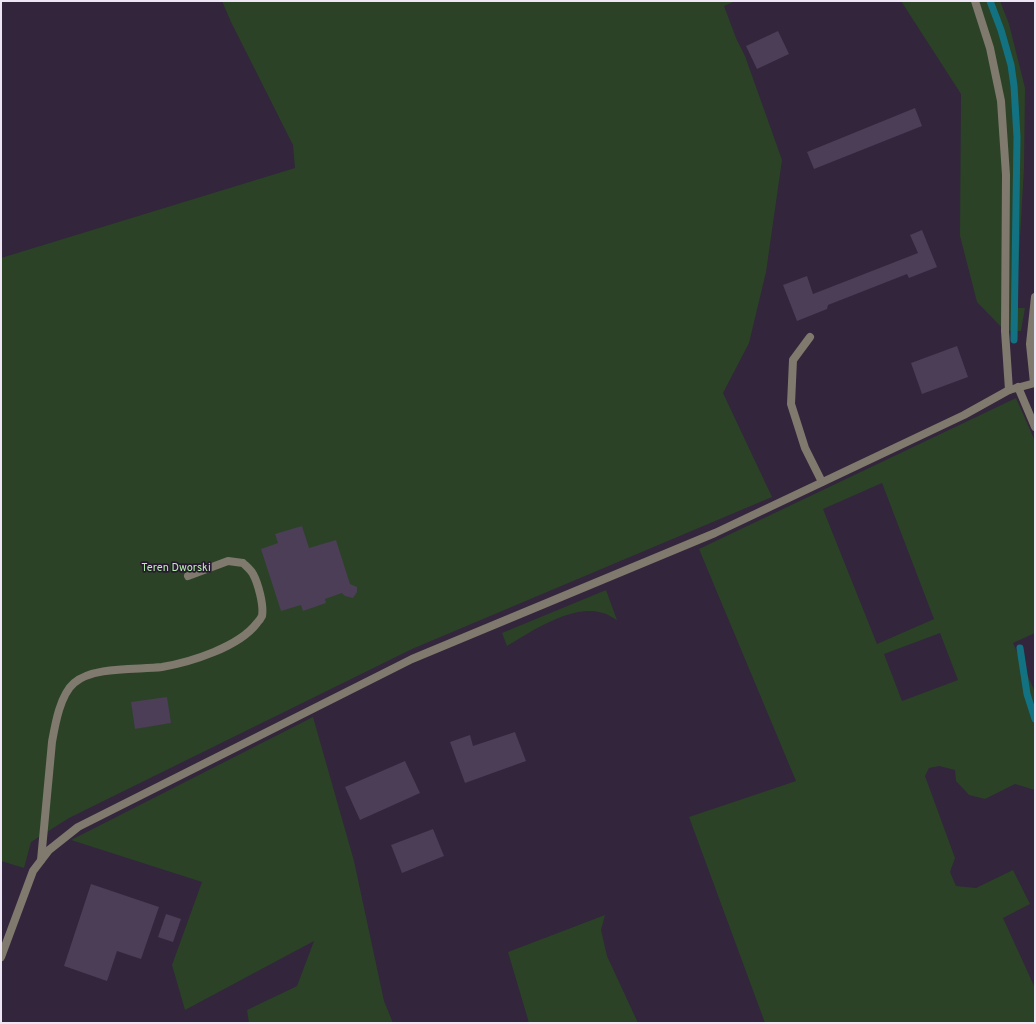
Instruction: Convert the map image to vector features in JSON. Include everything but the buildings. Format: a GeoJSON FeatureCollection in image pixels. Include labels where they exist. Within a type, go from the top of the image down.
{"type":"FeatureCollection","features":[{"type":"Feature","properties":{"kind":"street"},"geometry":{"type":"LineString","coordinates":[[975,1],[990,48],[1001,101],[1006,175],[1005,331],[1009,390]]}},
{"type":"Feature","properties":{"kind":"street"},"geometry":{"type":"LineString","coordinates":[[1,957],[3,945],[33,871],[49,850],[78,827],[412,658],[708,536],[964,415],[1009,390],[1034,383],[1030,344],[1035,298]]}},
{"type":"Feature","properties":{"kind":"street"},"geometry":{"type":"LineString","coordinates":[[810,337],[793,360],[791,404],[805,448],[822,482]]}},
{"type":"Feature","properties":{"kind":"street"},"geometry":{"type":"LineString","coordinates":[[1018,388],[1035,427]]}},
{"type":"Feature","properties":{"kind":"street"},"geometry":{"type":"LineString","coordinates":[[41,860],[52,742],[65,696],[74,683],[89,675],[103,672],[163,667],[213,652],[232,644],[254,627],[262,616],[261,599],[253,574],[243,563],[228,561],[188,576]]}},
{"type":"Feature","properties":{"kind":"green space","name":"Teren Dworski"},"geometry":{"type":"Polygon","coordinates":[[[222,1],[736,1],[724,6],[736,38],[745,56],[782,160],[766,272],[749,343],[723,393],[772,497],[412,649],[69,818],[31,842],[24,868],[1,861],[1,258],[295,168],[293,145],[231,22],[222,1]]]}},
{"type":"Feature","properties":{"kind":"green space"},"geometry":{"type":"Polygon","coordinates":[[[901,1],[1000,1],[1009,24],[1025,88],[1024,168],[1016,308],[1025,308],[1021,331],[1005,331],[977,302],[960,236],[961,94],[901,1]]]}},
{"type":"Feature","properties":{"kind":"green space"},"geometry":{"type":"Polygon","coordinates":[[[1016,398],[1035,441],[1035,633],[1013,643],[1035,692],[1035,790],[1015,784],[985,799],[969,795],[956,781],[955,770],[939,766],[929,768],[925,776],[955,858],[950,872],[956,886],[976,888],[1013,870],[1030,904],[1003,918],[1035,988],[1035,1023],[765,1023],[689,817],[796,781],[699,549],[1016,398]],[[882,483],[823,509],[877,644],[934,619],[882,483]],[[940,633],[884,654],[902,701],[958,680],[940,633]]]}},
{"type":"Feature","properties":{"kind":"green space"},"geometry":{"type":"Polygon","coordinates":[[[606,590],[617,620],[609,615],[591,611],[566,615],[540,626],[507,646],[502,633],[606,590]]]}},
{"type":"Feature","properties":{"kind":"green space"},"geometry":{"type":"Polygon","coordinates":[[[313,717],[354,861],[384,1001],[393,1023],[249,1023],[247,1010],[297,986],[314,941],[185,1010],[172,965],[202,882],[71,840],[313,717]]]}},
{"type":"Feature","properties":{"kind":"green space"},"geometry":{"type":"Polygon","coordinates":[[[605,915],[601,930],[607,956],[638,1023],[529,1023],[508,952],[605,915]]]}},
{"type":"Feature","properties":{"kind":"waterway"},"geometry":{"type":"LineString","coordinates":[[990,1],[1001,30],[1011,65],[1014,86],[1017,137],[1014,340]]}},
{"type":"Feature","properties":{"kind":"waterway"},"geometry":{"type":"LineString","coordinates":[[1020,648],[1027,694],[1035,719]]}}]}
